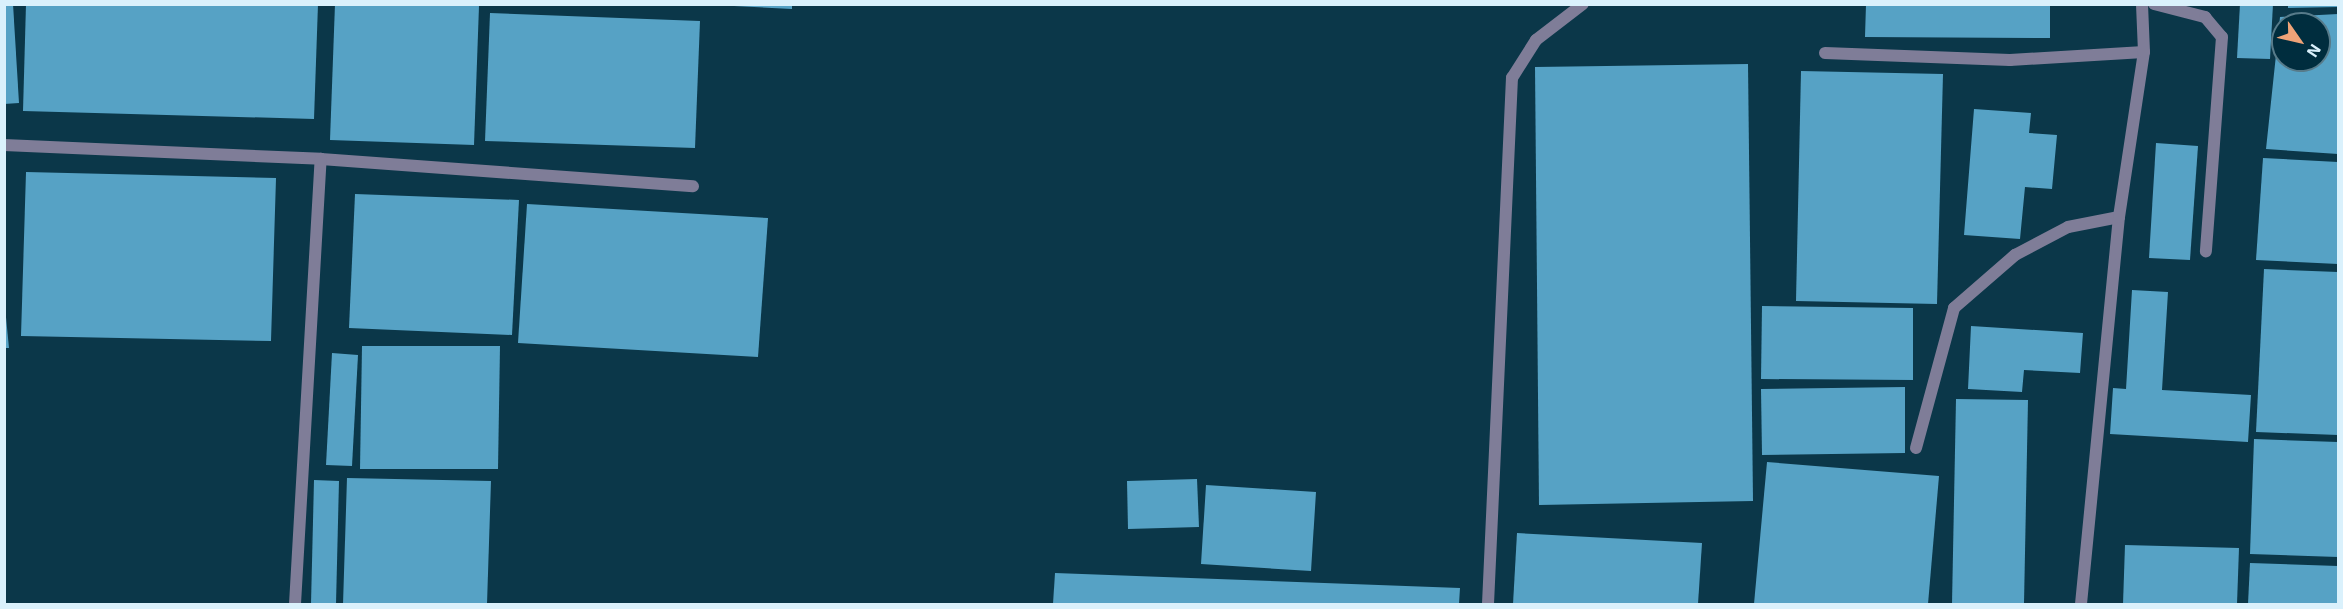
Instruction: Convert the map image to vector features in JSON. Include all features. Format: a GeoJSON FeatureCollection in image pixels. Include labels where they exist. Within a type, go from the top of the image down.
{"type":"FeatureCollection","features":[{"type":"Feature","properties":{"kind":"lane"},"geometry":{"type":"LineString","coordinates":[[1488,604],[1512,78],[1536,40],[1583,4]]}},
{"type":"Feature","properties":{"kind":"lane"},"geometry":{"type":"LineString","coordinates":[[2081,604],[2119,216],[2144,51],[2142,4]]}},
{"type":"Feature","properties":{"kind":"lane"},"geometry":{"type":"LineString","coordinates":[[2154,4],[2205,17],[2222,37],[2206,251]]}},
{"type":"Feature","properties":{"kind":"lane"},"geometry":{"type":"LineString","coordinates":[[1825,53],[2010,60],[2144,51]]}},
{"type":"Feature","properties":{"kind":"lane"},"geometry":{"type":"LineString","coordinates":[[4,145],[321,159],[693,186]]}},
{"type":"Feature","properties":{"kind":"lane"},"geometry":{"type":"LineString","coordinates":[[295,604],[321,159]]}},
{"type":"Feature","properties":{"kind":"lane"},"geometry":{"type":"LineString","coordinates":[[1916,448],[1954,308],[2015,255],[2068,227],[2119,216]]}},
{"type":"Feature","properties":{"kind":"building"},"geometry":{"type":"Polygon","coordinates":[[[4,4],[13,4],[19,103],[4,104],[4,4]]]}},
{"type":"Feature","properties":{"kind":"building"},"geometry":{"type":"Polygon","coordinates":[[[26,4],[318,4],[314,119],[23,111],[26,4]]]}},
{"type":"Feature","properties":{"kind":"building"},"geometry":{"type":"Polygon","coordinates":[[[335,4],[479,6],[474,145],[330,140],[335,4]]]}},
{"type":"Feature","properties":{"kind":"building"},"geometry":{"type":"Polygon","coordinates":[[[1866,4],[2050,4],[2050,38],[1865,37],[1866,4]]]}},
{"type":"Feature","properties":{"kind":"building"},"geometry":{"type":"Polygon","coordinates":[[[2240,4],[2273,4],[2270,59],[2237,58],[2240,4]]]}},
{"type":"Feature","properties":{"kind":"building"},"geometry":{"type":"Polygon","coordinates":[[[2288,4],[2338,4],[2338,7],[2288,8],[2288,4]]]}},
{"type":"Feature","properties":{"kind":"building"},"geometry":{"type":"Polygon","coordinates":[[[714,5],[792,5],[792,9],[714,5]]]}},
{"type":"Feature","properties":{"kind":"building"},"geometry":{"type":"Polygon","coordinates":[[[490,13],[700,21],[695,148],[485,141],[490,13]]]}},
{"type":"Feature","properties":{"kind":"building"},"geometry":{"type":"Polygon","coordinates":[[[2331,14],[2338,14],[2338,154],[2266,149],[2274,72],[2331,72],[2331,14]]]}},
{"type":"Feature","properties":{"kind":"building"},"geometry":{"type":"Polygon","coordinates":[[[1748,64],[1753,501],[1539,505],[1535,67],[1748,64]]]}},
{"type":"Feature","properties":{"kind":"building"},"geometry":{"type":"Polygon","coordinates":[[[1801,71],[1943,74],[1937,304],[1796,301],[1801,71]]]}},
{"type":"Feature","properties":{"kind":"building"},"geometry":{"type":"Polygon","coordinates":[[[1974,109],[2031,113],[2029,133],[2057,135],[2052,189],[2025,187],[2020,239],[1964,235],[1974,109]]]}},
{"type":"Feature","properties":{"kind":"building"},"geometry":{"type":"Polygon","coordinates":[[[2156,143],[2198,146],[2190,260],[2149,258],[2156,143]]]}},
{"type":"Feature","properties":{"kind":"building"},"geometry":{"type":"Polygon","coordinates":[[[2263,158],[2338,162],[2338,264],[2256,260],[2263,158]]]}},
{"type":"Feature","properties":{"kind":"building"},"geometry":{"type":"Polygon","coordinates":[[[26,172],[276,178],[271,341],[21,336],[26,172]]]}},
{"type":"Feature","properties":{"kind":"building"},"geometry":{"type":"Polygon","coordinates":[[[355,194],[519,200],[512,335],[349,328],[355,194]]]}},
{"type":"Feature","properties":{"kind":"building"},"geometry":{"type":"Polygon","coordinates":[[[527,204],[768,218],[758,357],[518,343],[527,204]]]}},
{"type":"Feature","properties":{"kind":"building"},"geometry":{"type":"Polygon","coordinates":[[[2264,269],[2338,272],[2338,435],[2256,432],[2264,269]]]}},
{"type":"Feature","properties":{"kind":"building"},"geometry":{"type":"Polygon","coordinates":[[[2132,290],[2168,292],[2162,390],[2251,395],[2248,442],[2110,434],[2113,388],[2126,389],[2132,290]]]}},
{"type":"Feature","properties":{"kind":"building"},"geometry":{"type":"Polygon","coordinates":[[[4,297],[9,348],[4,348],[4,297]]]}},
{"type":"Feature","properties":{"kind":"building"},"geometry":{"type":"Polygon","coordinates":[[[1762,306],[1913,308],[1913,380],[1761,379],[1762,306]]]}},
{"type":"Feature","properties":{"kind":"building"},"geometry":{"type":"Polygon","coordinates":[[[1971,326],[2083,333],[2080,373],[2024,370],[2022,392],[1968,389],[1971,326]]]}},
{"type":"Feature","properties":{"kind":"building"},"geometry":{"type":"Polygon","coordinates":[[[362,346],[500,346],[498,469],[360,469],[362,346]]]}},
{"type":"Feature","properties":{"kind":"building"},"geometry":{"type":"Polygon","coordinates":[[[332,353],[358,355],[352,466],[326,465],[332,353]]]}},
{"type":"Feature","properties":{"kind":"building"},"geometry":{"type":"Polygon","coordinates":[[[1905,387],[1905,453],[1762,455],[1761,389],[1905,387]]]}},
{"type":"Feature","properties":{"kind":"building"},"geometry":{"type":"Polygon","coordinates":[[[1956,399],[2028,400],[2024,604],[1952,604],[1956,399]]]}},
{"type":"Feature","properties":{"kind":"building"},"geometry":{"type":"Polygon","coordinates":[[[2254,439],[2338,442],[2338,557],[2250,554],[2254,439]]]}},
{"type":"Feature","properties":{"kind":"building"},"geometry":{"type":"Polygon","coordinates":[[[1767,462],[1939,476],[1928,604],[1754,604],[1767,462]]]}},
{"type":"Feature","properties":{"kind":"building"},"geometry":{"type":"Polygon","coordinates":[[[347,478],[491,481],[487,604],[343,604],[347,478]]]}},
{"type":"Feature","properties":{"kind":"building"},"geometry":{"type":"Polygon","coordinates":[[[1197,479],[1199,527],[1128,529],[1127,481],[1197,479]]]}},
{"type":"Feature","properties":{"kind":"building"},"geometry":{"type":"Polygon","coordinates":[[[314,480],[339,481],[336,604],[311,604],[314,480]]]}},
{"type":"Feature","properties":{"kind":"building"},"geometry":{"type":"Polygon","coordinates":[[[1206,485],[1316,492],[1311,571],[1201,564],[1206,485]]]}},
{"type":"Feature","properties":{"kind":"building"},"geometry":{"type":"Polygon","coordinates":[[[1517,533],[1702,543],[1698,604],[1513,604],[1517,533]]]}},
{"type":"Feature","properties":{"kind":"building"},"geometry":{"type":"Polygon","coordinates":[[[2125,545],[2239,548],[2237,604],[2123,604],[2125,545]]]}},
{"type":"Feature","properties":{"kind":"building"},"geometry":{"type":"Polygon","coordinates":[[[2250,563],[2338,566],[2338,604],[2248,604],[2250,563]]]}},
{"type":"Feature","properties":{"kind":"building"},"geometry":{"type":"Polygon","coordinates":[[[1055,573],[1460,588],[1459,604],[1053,604],[1055,573]]]}}]}
